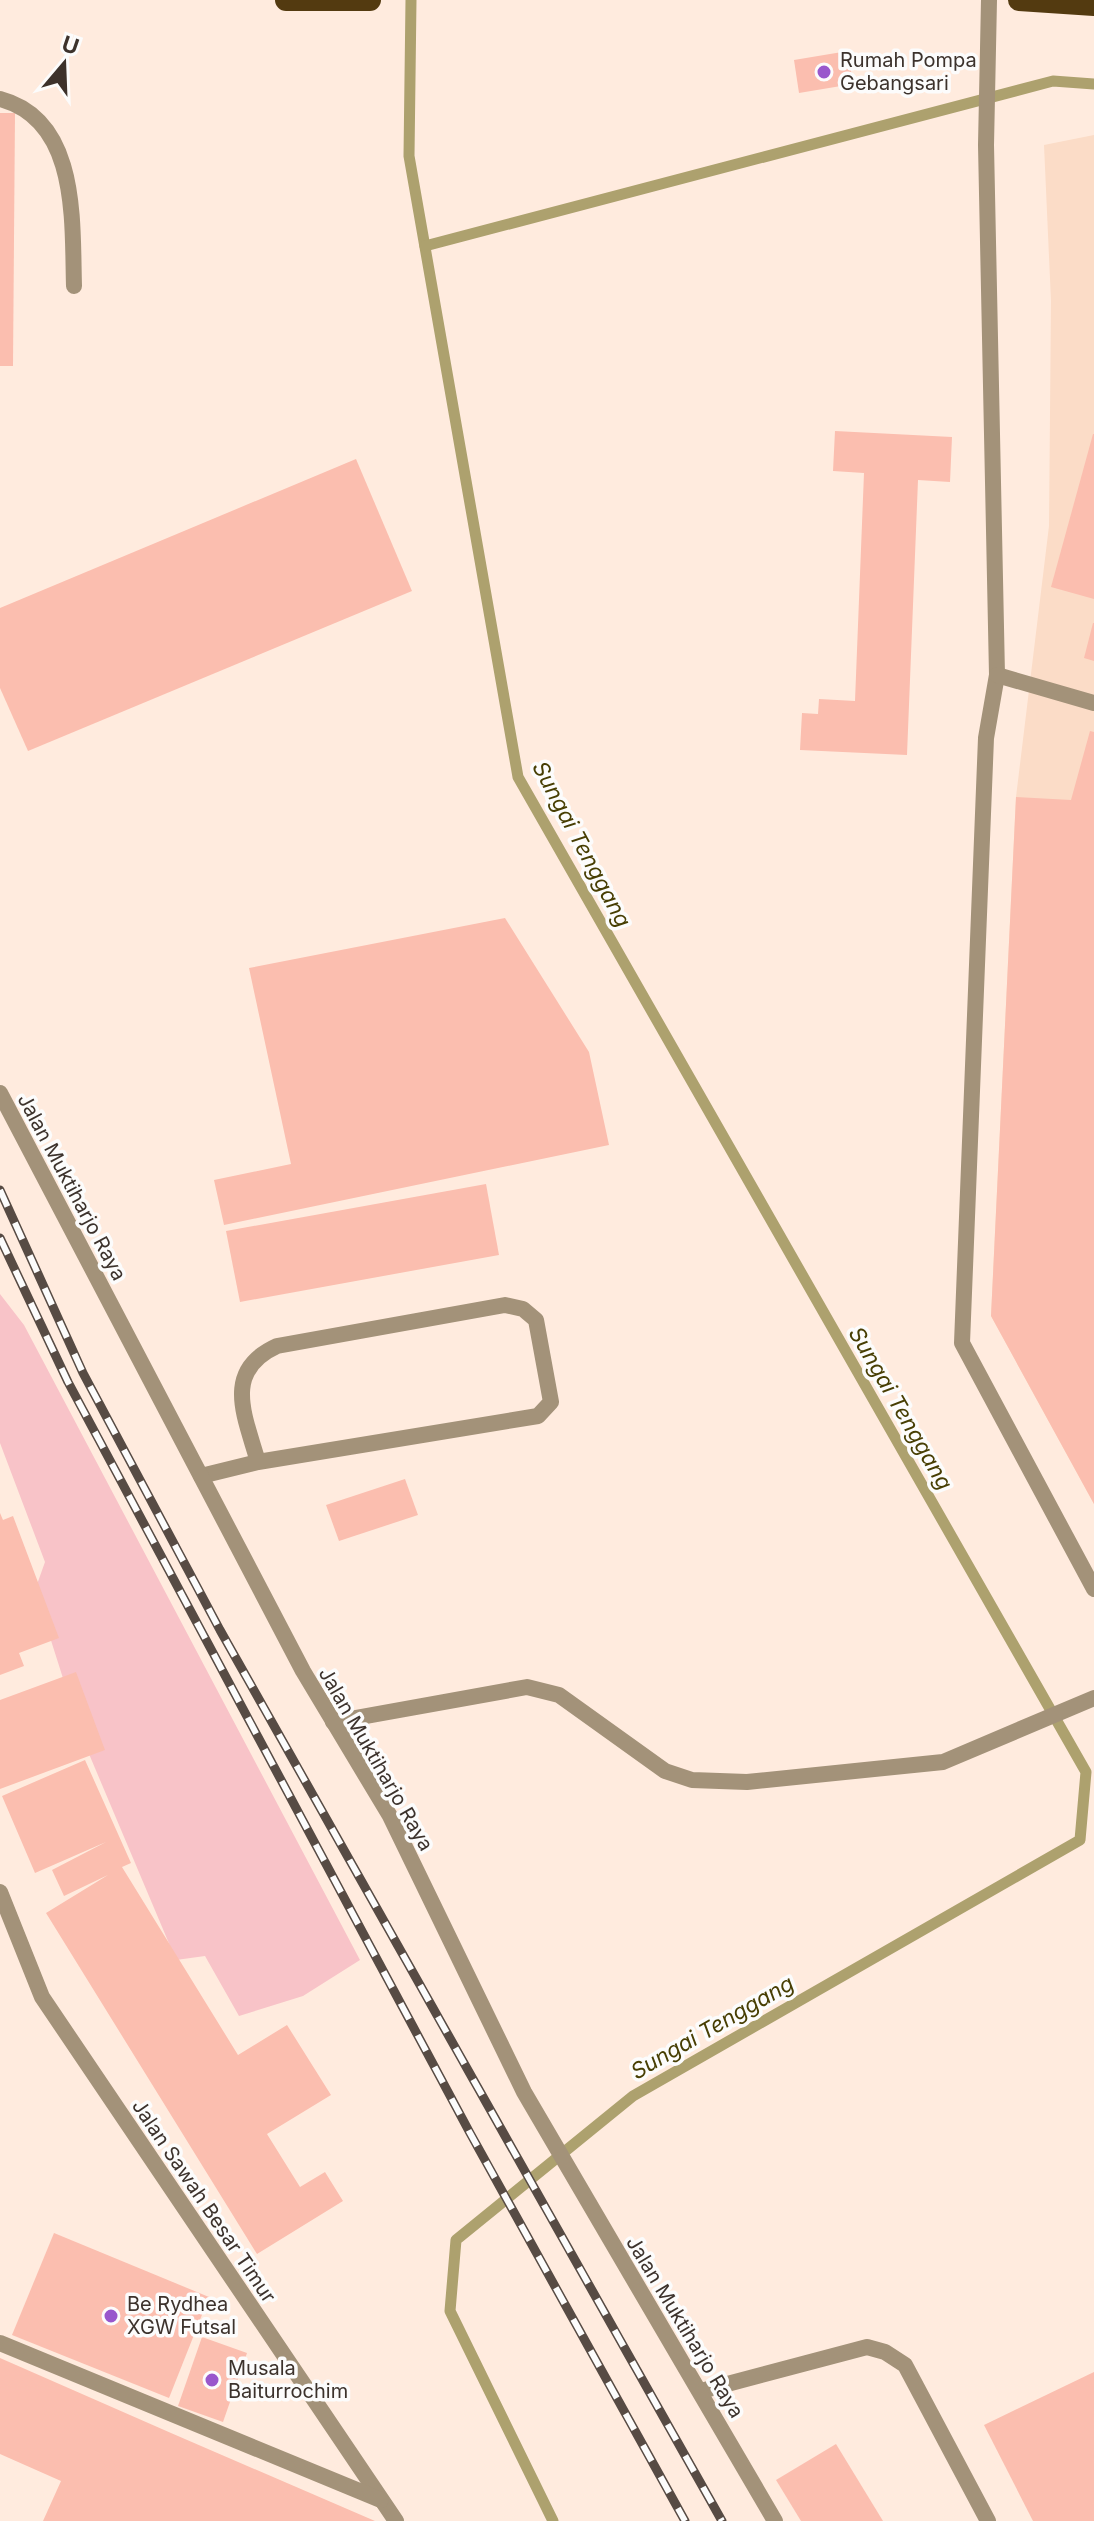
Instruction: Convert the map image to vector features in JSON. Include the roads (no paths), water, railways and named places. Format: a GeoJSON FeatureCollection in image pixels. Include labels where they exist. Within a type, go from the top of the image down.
{"type":"FeatureCollection","features":[{"type":"Feature","properties":{"kind":"highway"},"geometry":{"type":"LineString","coordinates":[[286,0],[370,0]]}},
{"type":"Feature","properties":{"kind":"highway"},"geometry":{"type":"LineString","coordinates":[[1019,0],[1094,5]]}},
{"type":"Feature","properties":{"kind":"street"},"geometry":{"type":"LineString","coordinates":[[989,0],[986,145],[997,675],[986,738],[962,1343],[1094,1589]]}},
{"type":"Feature","properties":{"kind":"street"},"geometry":{"type":"LineString","coordinates":[[0,99],[17,103],[35,116],[55,144],[72,200],[74,286]]}},
{"type":"Feature","properties":{"kind":"street"},"geometry":{"type":"LineString","coordinates":[[997,675],[1094,703]]}},
{"type":"Feature","properties":{"kind":"street","name":"Jalan Muktiharjo Raya"},"geometry":{"type":"LineString","coordinates":[[0,1093],[303,1671],[390,1816],[524,2092],[775,2521]]}},
{"type":"Feature","properties":{"kind":"street"},"geometry":{"type":"LineString","coordinates":[[201,1476],[258,1462],[538,1416],[551,1402],[536,1320],[523,1309],[505,1305],[277,1346],[256,1356],[244,1373],[241,1400],[258,1462]]}},
{"type":"Feature","properties":{"kind":"street"},"geometry":{"type":"LineString","coordinates":[[333,1722],[527,1687],[544,1689],[559,1695],[665,1771],[692,1780],[747,1782],[943,1762],[1094,1698]]}},
{"type":"Feature","properties":{"kind":"street","name":"Jalan Sawah Besar Timur"},"geometry":{"type":"LineString","coordinates":[[0,1892],[42,1997],[396,2521]]}},
{"type":"Feature","properties":{"kind":"street"},"geometry":{"type":"LineString","coordinates":[[0,2343],[381,2500]]}},
{"type":"Feature","properties":{"kind":"street"},"geometry":{"type":"LineString","coordinates":[[701,2391],[867,2347],[885,2352],[905,2365],[988,2521]]}},
{"type":"Feature","properties":{"kind":"waterway","name":"Sungai Tenggang"},"geometry":{"type":"LineString","coordinates":[[411,0],[409,156],[518,777],[1086,1772],[1080,1840],[633,2096],[456,2240],[450,2311],[553,2521]]}},
{"type":"Feature","properties":{"kind":"waterway"},"geometry":{"type":"LineString","coordinates":[[425,246],[1053,81],[1094,84]]}},
{"type":"Feature","properties":{"kind":"railway"},"geometry":{"type":"LineString","coordinates":[[0,1190],[83,1373],[220,1630],[722,2521]]}},
{"type":"Feature","properties":{"kind":"railway"},"geometry":{"type":"LineString","coordinates":[[0,1238],[68,1382],[470,2133],[685,2521]]}},
{"type":"Feature","properties":{"kind":"place","name":"Rumah Pompa Gebangsari"},"geometry":{"type":"Point","coordinates":[824,72]}},
{"type":"Feature","properties":{"kind":"place","name":"Be Rydhea XGW Futsal"},"geometry":{"type":"Point","coordinates":[111,2316]}},
{"type":"Feature","properties":{"kind":"place","name":"Musala Baiturrochim"},"geometry":{"type":"Point","coordinates":[212,2380]}}]}
